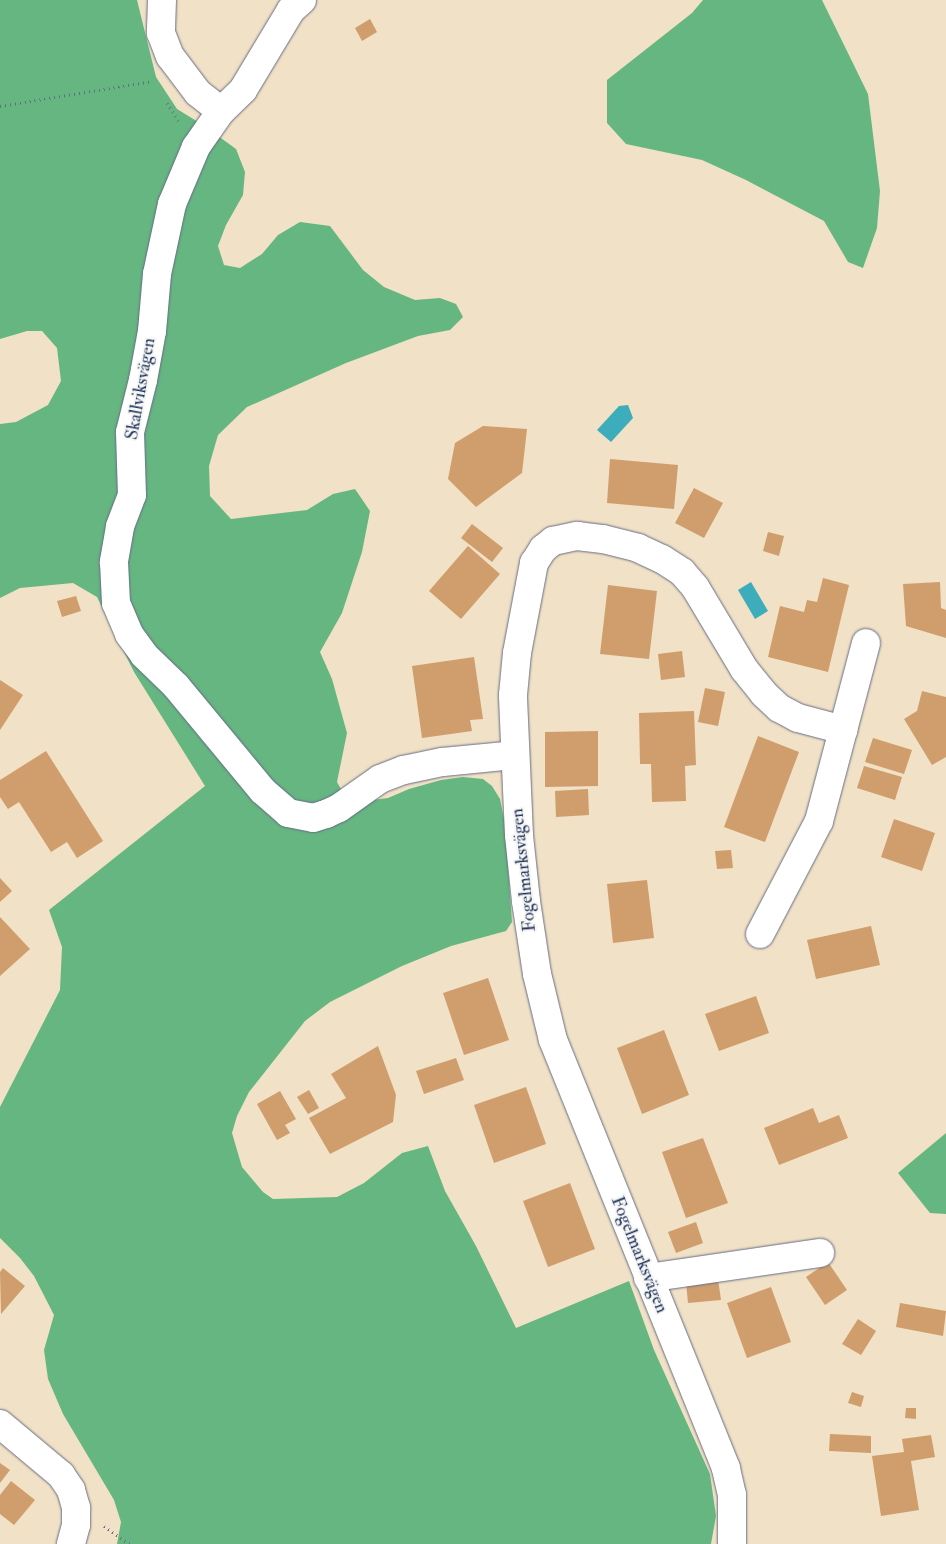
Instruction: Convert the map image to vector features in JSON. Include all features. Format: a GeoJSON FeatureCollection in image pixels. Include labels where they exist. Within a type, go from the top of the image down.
{"type":"FeatureCollection","features":[{"type":"Feature","properties":{"kind":"street"},"geometry":{"type":"LineString","coordinates":[[162,0],[161,33],[170,56],[198,93],[221,111]]}},
{"type":"Feature","properties":{"kind":"street","name":"Skallviksvägen"},"geometry":{"type":"LineString","coordinates":[[302,0],[291,10],[243,90],[221,111],[196,147],[172,204],[157,274],[152,331],[143,380],[130,432],[132,495],[120,527],[114,562],[116,603],[129,634],[144,654],[192,706],[263,791],[288,813],[313,818],[326,814],[339,808],[380,779],[404,770],[443,762],[514,755]]}},
{"type":"Feature","properties":{"kind":"street","name":"Fogelmarksvägen"},"geometry":{"type":"LineString","coordinates":[[732,1544],[732,1495],[726,1468],[553,1040],[544,1007],[524,892],[514,755],[513,695],[518,653],[534,563],[543,549],[553,542],[577,536],[602,539],[638,548],[662,559],[682,572],[695,586],[744,669],[764,694],[779,708],[798,718],[843,730]]}},
{"type":"Feature","properties":{"kind":"street"},"geometry":{"type":"LineString","coordinates":[[760,934],[819,822],[866,643]]}},
{"type":"Feature","properties":{"kind":"street"},"geometry":{"type":"LineString","coordinates":[[648,1278],[820,1253]]}},
{"type":"Feature","properties":{"kind":"street"},"geometry":{"type":"LineString","coordinates":[[0,1424],[61,1475],[71,1490],[76,1508],[76,1525],[71,1544]]}},
{"type":"Feature","properties":{"kind":"path"},"geometry":{"type":"LineString","coordinates":[[0,106],[152,81],[158,89]]}},
{"type":"Feature","properties":{"kind":"path"},"geometry":{"type":"LineString","coordinates":[[163,97],[196,147]]}},
{"type":"Feature","properties":{"kind":"green space"},"geometry":{"type":"Polygon","coordinates":[[[0,0],[137,0],[156,77],[177,109],[236,149],[245,172],[243,195],[226,225],[218,246],[224,265],[240,268],[262,254],[278,235],[300,222],[330,226],[363,270],[384,287],[415,300],[440,298],[456,304],[463,317],[450,330],[418,336],[346,363],[247,407],[218,435],[209,466],[210,496],[231,519],[307,510],[333,494],[355,489],[370,511],[362,552],[342,613],[320,652],[332,679],[347,733],[337,782],[342,791],[365,801],[388,798],[409,789],[441,780],[463,777],[483,779],[492,786],[500,799],[505,824],[512,922],[506,931],[451,946],[402,966],[330,1002],[305,1021],[249,1092],[237,1116],[232,1133],[242,1167],[263,1192],[273,1199],[337,1197],[364,1183],[402,1153],[428,1146],[445,1191],[476,1246],[516,1328],[629,1281],[654,1350],[710,1474],[716,1516],[711,1544],[117,1544],[121,1522],[114,1500],[63,1414],[48,1379],[44,1350],[54,1315],[34,1276],[20,1258],[0,1238],[0,1107],[60,990],[62,947],[49,910],[205,786],[134,672],[97,597],[73,583],[20,588],[0,598],[0,424],[16,422],[48,405],[61,381],[57,348],[42,331],[27,331],[0,339],[0,0]]]}},
{"type":"Feature","properties":{"kind":"green space"},"geometry":{"type":"Polygon","coordinates":[[[703,0],[822,0],[868,94],[880,191],[877,228],[863,268],[848,262],[824,221],[746,180],[702,160],[626,144],[607,123],[607,80],[692,13],[703,0]]]}},
{"type":"Feature","properties":{"kind":"green space"},"geometry":{"type":"Polygon","coordinates":[[[946,1133],[946,1214],[930,1213],[898,1173],[946,1133]]]}},
{"type":"Feature","properties":{"kind":"water"},"geometry":{"type":"Polygon","coordinates":[[[628,405],[633,418],[611,442],[597,430],[619,406],[628,405]]]}},
{"type":"Feature","properties":{"kind":"water"},"geometry":{"type":"Polygon","coordinates":[[[751,582],[768,611],[755,619],[738,590],[751,582]]]}},
{"type":"Feature","properties":{"kind":"building"},"geometry":{"type":"Polygon","coordinates":[[[370,19],[377,32],[362,41],[355,28],[370,19]]]}},
{"type":"Feature","properties":{"kind":"building"},"geometry":{"type":"Polygon","coordinates":[[[483,426],[527,429],[522,473],[476,507],[448,479],[455,443],[483,426]]]}},
{"type":"Feature","properties":{"kind":"building"},"geometry":{"type":"Polygon","coordinates":[[[610,459],[678,465],[674,509],[607,503],[610,459]]]}},
{"type":"Feature","properties":{"kind":"building"},"geometry":{"type":"Polygon","coordinates":[[[694,488],[723,503],[704,538],[675,523],[694,488]]]}},
{"type":"Feature","properties":{"kind":"building"},"geometry":{"type":"Polygon","coordinates":[[[472,524],[503,548],[492,562],[461,538],[472,524]]]}},
{"type":"Feature","properties":{"kind":"building"},"geometry":{"type":"Polygon","coordinates":[[[768,532],[784,536],[779,556],[763,551],[768,532]]]}},
{"type":"Feature","properties":{"kind":"building"},"geometry":{"type":"Polygon","coordinates":[[[468,546],[500,574],[461,619],[429,591],[468,546]]]}},
{"type":"Feature","properties":{"kind":"building"},"geometry":{"type":"Polygon","coordinates":[[[823,578],[849,585],[828,672],[768,657],[780,606],[804,612],[807,600],[817,602],[823,578]]]}},
{"type":"Feature","properties":{"kind":"building"},"geometry":{"type":"Polygon","coordinates":[[[940,582],[941,608],[946,610],[946,638],[906,626],[903,584],[940,582]]]}},
{"type":"Feature","properties":{"kind":"building"},"geometry":{"type":"Polygon","coordinates":[[[608,585],[657,591],[649,659],[600,654],[608,585]]]}},
{"type":"Feature","properties":{"kind":"building"},"geometry":{"type":"Polygon","coordinates":[[[76,596],[81,611],[62,617],[57,601],[76,596]]]}},
{"type":"Feature","properties":{"kind":"building"},"geometry":{"type":"Polygon","coordinates":[[[682,651],[685,677],[661,680],[658,654],[682,651]]]}},
{"type":"Feature","properties":{"kind":"building"},"geometry":{"type":"Polygon","coordinates":[[[474,657],[483,719],[470,720],[472,731],[422,738],[412,666],[474,657]]]}},
{"type":"Feature","properties":{"kind":"building"},"geometry":{"type":"Polygon","coordinates":[[[0,680],[23,695],[0,730],[0,680]]]}},
{"type":"Feature","properties":{"kind":"building"},"geometry":{"type":"Polygon","coordinates":[[[705,688],[725,692],[718,726],[698,722],[705,688]]]}},
{"type":"Feature","properties":{"kind":"building"},"geometry":{"type":"Polygon","coordinates":[[[922,691],[946,697],[946,757],[932,765],[904,719],[917,711],[922,691]]]}},
{"type":"Feature","properties":{"kind":"building"},"geometry":{"type":"Polygon","coordinates":[[[694,711],[696,765],[685,766],[686,801],[652,802],[651,764],[640,764],[639,713],[694,711]]]}},
{"type":"Feature","properties":{"kind":"building"},"geometry":{"type":"Polygon","coordinates":[[[598,731],[598,786],[545,787],[545,732],[598,731]]]}},
{"type":"Feature","properties":{"kind":"building"},"geometry":{"type":"Polygon","coordinates":[[[758,736],[799,752],[765,842],[724,827],[758,736]]]}},
{"type":"Feature","properties":{"kind":"building"},"geometry":{"type":"Polygon","coordinates":[[[873,738],[912,750],[904,774],[865,762],[873,738]]]}},
{"type":"Feature","properties":{"kind":"building"},"geometry":{"type":"Polygon","coordinates":[[[46,751],[103,841],[77,858],[67,842],[51,852],[19,802],[8,809],[0,797],[0,780],[46,751]]]}},
{"type":"Feature","properties":{"kind":"building"},"geometry":{"type":"Polygon","coordinates":[[[864,766],[902,777],[895,800],[857,788],[864,766]]]}},
{"type":"Feature","properties":{"kind":"building"},"geometry":{"type":"Polygon","coordinates":[[[588,789],[589,815],[556,817],[555,791],[588,789]]]}},
{"type":"Feature","properties":{"kind":"building"},"geometry":{"type":"Polygon","coordinates":[[[894,819],[935,833],[922,871],[881,857],[894,819]]]}},
{"type":"Feature","properties":{"kind":"building"},"geometry":{"type":"Polygon","coordinates":[[[731,850],[733,868],[717,869],[715,851],[731,850]]]}},
{"type":"Feature","properties":{"kind":"building"},"geometry":{"type":"Polygon","coordinates":[[[0,878],[12,891],[0,902],[0,878]]]}},
{"type":"Feature","properties":{"kind":"building"},"geometry":{"type":"Polygon","coordinates":[[[647,880],[654,938],[613,943],[607,884],[647,880]]]}},
{"type":"Feature","properties":{"kind":"building"},"geometry":{"type":"Polygon","coordinates":[[[0,917],[30,949],[0,976],[0,917]]]}},
{"type":"Feature","properties":{"kind":"building"},"geometry":{"type":"Polygon","coordinates":[[[871,926],[880,965],[816,979],[807,940],[871,926]]]}},
{"type":"Feature","properties":{"kind":"building"},"geometry":{"type":"Polygon","coordinates":[[[488,978],[509,1040],[464,1055],[443,993],[488,978]]]}},
{"type":"Feature","properties":{"kind":"building"},"geometry":{"type":"Polygon","coordinates":[[[756,996],[769,1033],[719,1051],[705,1014],[756,996]]]}},
{"type":"Feature","properties":{"kind":"building"},"geometry":{"type":"Polygon","coordinates":[[[664,1030],[689,1095],[642,1114],[617,1048],[664,1030]]]}},
{"type":"Feature","properties":{"kind":"building"},"geometry":{"type":"Polygon","coordinates":[[[378,1046],[396,1095],[393,1122],[330,1154],[309,1118],[346,1098],[331,1074],[378,1046]]]}},
{"type":"Feature","properties":{"kind":"building"},"geometry":{"type":"Polygon","coordinates":[[[456,1058],[464,1080],[424,1094],[416,1071],[456,1058]]]}},
{"type":"Feature","properties":{"kind":"building"},"geometry":{"type":"Polygon","coordinates":[[[526,1087],[546,1144],[494,1163],[474,1105],[526,1087]]]}},
{"type":"Feature","properties":{"kind":"building"},"geometry":{"type":"Polygon","coordinates":[[[309,1090],[319,1108],[308,1114],[297,1097],[309,1090]]]}},
{"type":"Feature","properties":{"kind":"building"},"geometry":{"type":"Polygon","coordinates":[[[280,1091],[296,1119],[285,1125],[290,1133],[277,1140],[257,1104],[280,1091]]]}},
{"type":"Feature","properties":{"kind":"building"},"geometry":{"type":"Polygon","coordinates":[[[813,1108],[819,1123],[839,1115],[848,1138],[779,1165],[764,1128],[813,1108]]]}},
{"type":"Feature","properties":{"kind":"building"},"geometry":{"type":"Polygon","coordinates":[[[703,1138],[728,1203],[686,1218],[662,1152],[703,1138]]]}},
{"type":"Feature","properties":{"kind":"building"},"geometry":{"type":"Polygon","coordinates":[[[570,1183],[595,1249],[548,1267],[523,1201],[570,1183]]]}},
{"type":"Feature","properties":{"kind":"building"},"geometry":{"type":"Polygon","coordinates":[[[696,1222],[703,1243],[676,1253],[668,1232],[696,1222]]]}},
{"type":"Feature","properties":{"kind":"building"},"geometry":{"type":"Polygon","coordinates":[[[828,1262],[847,1290],[825,1305],[806,1277],[828,1262]]]}},
{"type":"Feature","properties":{"kind":"building"},"geometry":{"type":"Polygon","coordinates":[[[3,1268],[25,1286],[1,1314],[0,1272],[3,1268]]]}},
{"type":"Feature","properties":{"kind":"building"},"geometry":{"type":"Polygon","coordinates":[[[718,1279],[721,1300],[688,1303],[686,1282],[718,1279]]]}},
{"type":"Feature","properties":{"kind":"building"},"geometry":{"type":"Polygon","coordinates":[[[771,1287],[791,1342],[747,1358],[727,1303],[771,1287]]]}},
{"type":"Feature","properties":{"kind":"building"},"geometry":{"type":"Polygon","coordinates":[[[900,1303],[946,1311],[943,1336],[896,1327],[900,1303]]]}},
{"type":"Feature","properties":{"kind":"building"},"geometry":{"type":"Polygon","coordinates":[[[858,1319],[876,1331],[861,1355],[842,1344],[858,1319]]]}},
{"type":"Feature","properties":{"kind":"building"},"geometry":{"type":"Polygon","coordinates":[[[852,1392],[864,1396],[861,1407],[848,1403],[852,1392]]]}},
{"type":"Feature","properties":{"kind":"building"},"geometry":{"type":"Polygon","coordinates":[[[906,1408],[916,1408],[916,1419],[905,1418],[906,1408]]]}},
{"type":"Feature","properties":{"kind":"building"},"geometry":{"type":"Polygon","coordinates":[[[830,1434],[871,1436],[871,1453],[829,1451],[830,1434]]]}},
{"type":"Feature","properties":{"kind":"building"},"geometry":{"type":"Polygon","coordinates":[[[931,1435],[935,1457],[911,1461],[919,1510],[881,1516],[872,1456],[904,1452],[902,1439],[931,1435]]]}},
{"type":"Feature","properties":{"kind":"building"},"geometry":{"type":"Polygon","coordinates":[[[0,1463],[10,1470],[0,1483],[0,1463]]]}},
{"type":"Feature","properties":{"kind":"building"},"geometry":{"type":"Polygon","coordinates":[[[11,1481],[35,1500],[14,1525],[0,1514],[0,1495],[11,1481]]]}}]}
